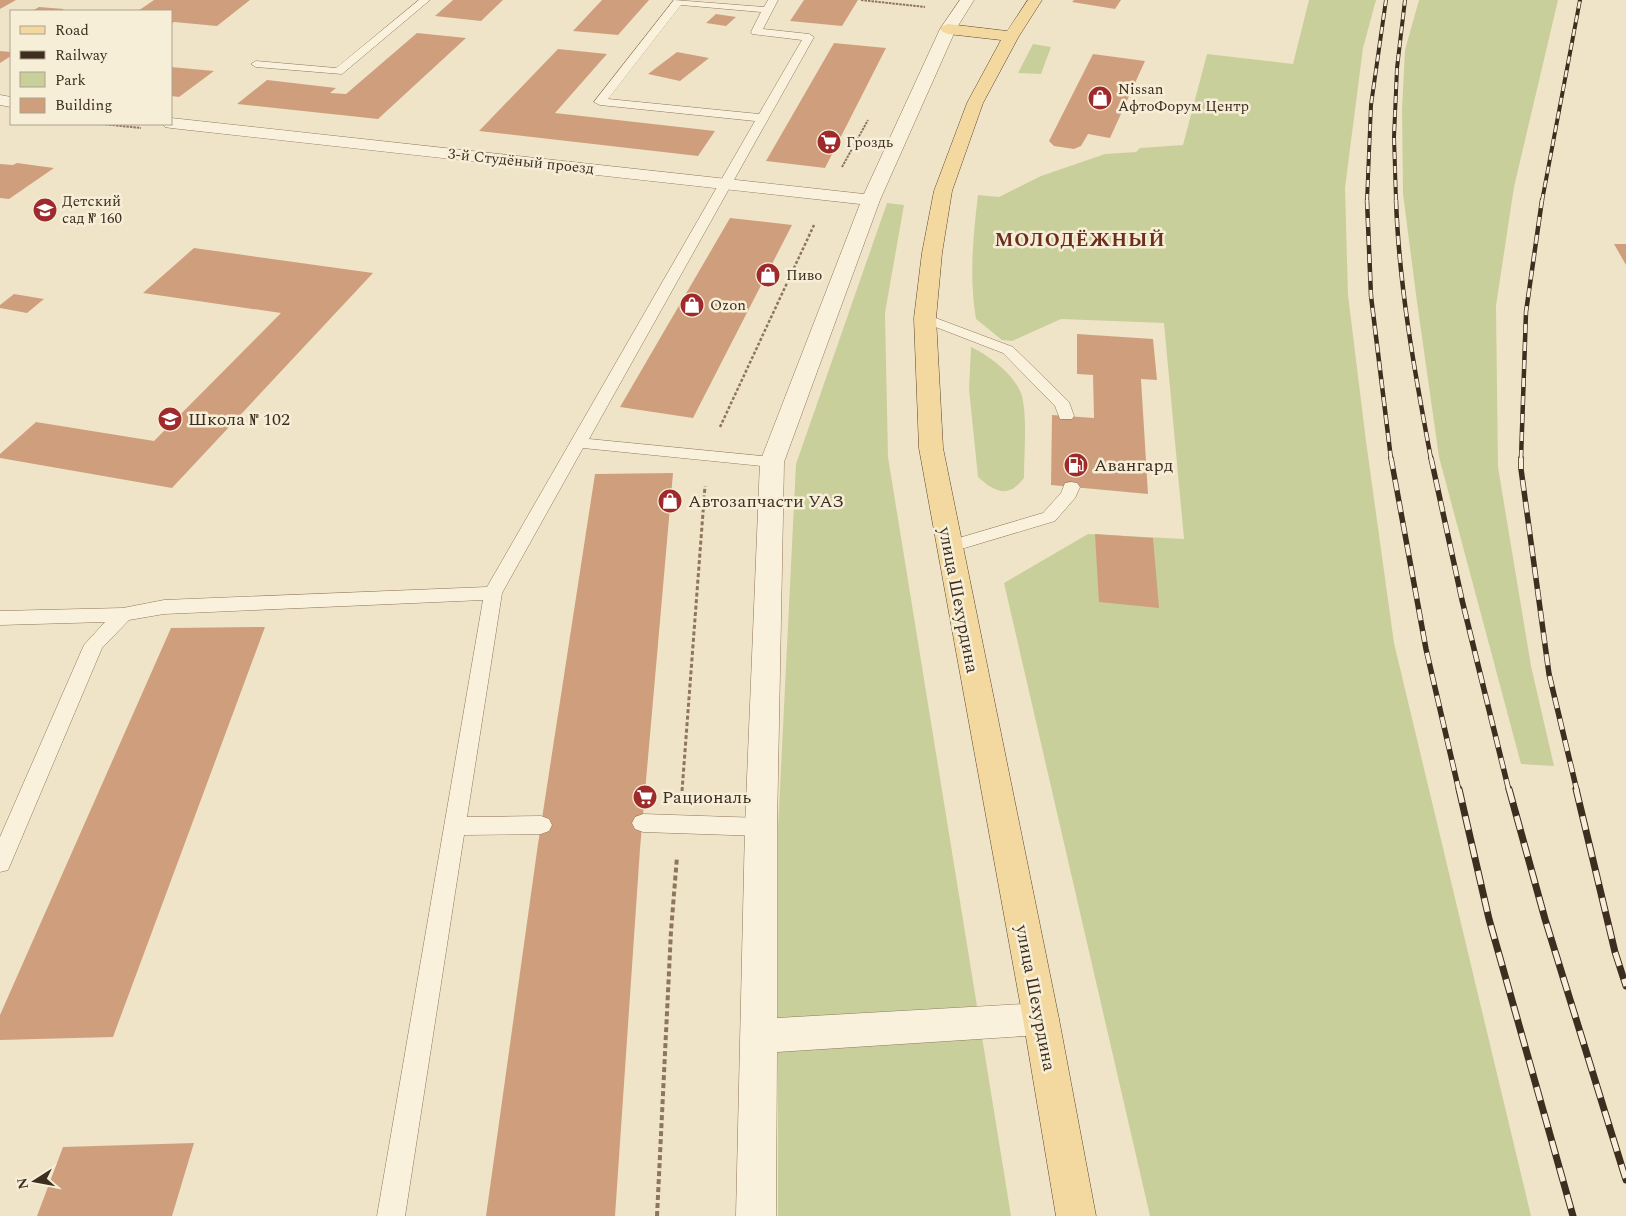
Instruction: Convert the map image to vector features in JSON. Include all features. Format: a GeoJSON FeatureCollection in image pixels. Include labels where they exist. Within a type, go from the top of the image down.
{"type":"FeatureCollection","features":[{"type":"Feature","properties":{"kind":"main road","name":"улица Шехурдина"},"geometry":{"type":"LineString","coordinates":[[1035,0],[1011,36],[975,103],[943,191],[932,253],[925,318],[930,448],[1041,1018],[1076,1216]]}},
{"type":"Feature","properties":{"kind":"main road"},"geometry":{"type":"LineString","coordinates":[[948,30],[1011,36]]}},
{"type":"Feature","properties":{"kind":"street"},"geometry":{"type":"LineString","coordinates":[[756,1216],[761,827],[772,462],[870,200],[948,30],[967,0]]}},
{"type":"Feature","properties":{"kind":"street","name":"3-й Студёный проезд"},"geometry":{"type":"LineString","coordinates":[[172,123],[870,200]]}},
{"type":"Feature","properties":{"kind":"street"},"geometry":{"type":"LineString","coordinates":[[758,1036],[1041,1018]]}},
{"type":"Feature","properties":{"kind":"lane"},"geometry":{"type":"LineString","coordinates":[[256,64],[338,72],[425,0]]}},
{"type":"Feature","properties":{"kind":"lane"},"geometry":{"type":"LineString","coordinates":[[391,1216],[494,593],[809,37],[756,32],[771,5],[678,2],[600,102],[763,118]]}},
{"type":"Feature","properties":{"kind":"lane"},"geometry":{"type":"LineString","coordinates":[[925,318],[1008,350],[1063,404],[1066,416]]}},
{"type":"Feature","properties":{"kind":"lane"},"geometry":{"type":"LineString","coordinates":[[578,443],[707,454],[772,462]]}},
{"type":"Feature","properties":{"kind":"lane"},"geometry":{"type":"LineString","coordinates":[[948,547],[1048,517],[1069,494],[1071,487]]}},
{"type":"Feature","properties":{"kind":"lane"},"geometry":{"type":"LineString","coordinates":[[0,618],[123,615],[164,607],[494,593]]}},
{"type":"Feature","properties":{"kind":"lane"},"geometry":{"type":"LineString","coordinates":[[0,864],[94,645],[123,615]]}},
{"type":"Feature","properties":{"kind":"lane"},"geometry":{"type":"LineString","coordinates":[[643,823],[761,827]]}},
{"type":"Feature","properties":{"kind":"lane"},"geometry":{"type":"LineString","coordinates":[[455,826],[541,825]]}},
{"type":"Feature","properties":{"kind":"path"},"geometry":{"type":"LineString","coordinates":[[862,0],[931,8]]}},
{"type":"Feature","properties":{"kind":"path"},"geometry":{"type":"LineString","coordinates":[[657,1216],[671,931],[707,454],[828,195]]}},
{"type":"Feature","properties":{"kind":"green space"},"geometry":{"type":"Polygon","coordinates":[[[1309,0],[1376,0],[1363,48],[1345,188],[1348,295],[1366,441],[1394,643],[1531,1216],[1150,1216],[1004,583],[1088,534],[1184,539],[1164,323],[1061,319],[1012,341],[1002,340],[976,319],[972,273],[978,195],[999,197],[1041,176],[1105,154],[1136,152],[1140,148],[1183,145],[1207,54],[1293,64],[1309,0]]]}},
{"type":"Feature","properties":{"kind":"green space"},"geometry":{"type":"Polygon","coordinates":[[[1419,0],[1558,0],[1514,187],[1496,306],[1498,467],[1531,666],[1554,766],[1521,764],[1439,457],[1403,194],[1402,110],[1405,50],[1419,0]]]}},
{"type":"Feature","properties":{"kind":"green space"},"geometry":{"type":"Polygon","coordinates":[[[1033,44],[1051,47],[1041,74],[1018,73],[1033,44]]]}},
{"type":"Feature","properties":{"kind":"green space"},"geometry":{"type":"Polygon","coordinates":[[[887,203],[904,205],[885,313],[888,457],[1011,1216],[778,1216],[778,828],[796,464],[887,203]]]}},
{"type":"Feature","properties":{"kind":"green space"},"geometry":{"type":"Polygon","coordinates":[[[971,347],[987,356],[1003,369],[1021,392],[1025,429],[1024,478],[1018,485],[1007,491],[996,489],[978,477],[969,389],[971,347]]]}},
{"type":"Feature","properties":{"kind":"building"},"geometry":{"type":"Polygon","coordinates":[[[0,0],[16,0],[0,9],[0,0]]]}},
{"type":"Feature","properties":{"kind":"building"},"geometry":{"type":"Polygon","coordinates":[[[154,0],[250,0],[217,26],[172,23],[172,10],[139,10],[154,0]]]}},
{"type":"Feature","properties":{"kind":"building"},"geometry":{"type":"Polygon","coordinates":[[[453,0],[503,0],[481,21],[435,16],[453,0]]]}},
{"type":"Feature","properties":{"kind":"building"},"geometry":{"type":"Polygon","coordinates":[[[602,0],[649,0],[618,35],[573,31],[602,0]]]}},
{"type":"Feature","properties":{"kind":"building"},"geometry":{"type":"Polygon","coordinates":[[[804,0],[858,0],[842,26],[790,21],[804,0]]]}},
{"type":"Feature","properties":{"kind":"building"},"geometry":{"type":"Polygon","coordinates":[[[1074,0],[1121,0],[1115,9],[1072,2],[1074,0]]]}},
{"type":"Feature","properties":{"kind":"building"},"geometry":{"type":"Polygon","coordinates":[[[39,7],[64,9],[62,10],[34,10],[39,7]]]}},
{"type":"Feature","properties":{"kind":"building"},"geometry":{"type":"Polygon","coordinates":[[[716,14],[736,17],[726,26],[706,23],[716,14]]]}},
{"type":"Feature","properties":{"kind":"building"},"geometry":{"type":"Polygon","coordinates":[[[417,33],[466,38],[378,119],[237,104],[267,80],[336,88],[330,93],[346,94],[417,33]]]}},
{"type":"Feature","properties":{"kind":"building"},"geometry":{"type":"Polygon","coordinates":[[[834,43],[886,48],[825,168],[766,161],[834,43]]]}},
{"type":"Feature","properties":{"kind":"building"},"geometry":{"type":"Polygon","coordinates":[[[558,49],[607,54],[555,113],[715,131],[698,156],[479,131],[558,49]]]}},
{"type":"Feature","properties":{"kind":"building"},"geometry":{"type":"Polygon","coordinates":[[[0,51],[10,52],[10,57],[0,63],[0,51]]]}},
{"type":"Feature","properties":{"kind":"building"},"geometry":{"type":"Polygon","coordinates":[[[677,52],[709,58],[680,81],[648,74],[677,52]]]}},
{"type":"Feature","properties":{"kind":"building","name":"Nissan АфтоФорум Центр"},"geometry":{"type":"Polygon","coordinates":[[[1093,54],[1145,61],[1110,138],[1088,134],[1081,146],[1074,149],[1054,146],[1049,141],[1093,54]]]}},
{"type":"Feature","properties":{"kind":"building"},"geometry":{"type":"Polygon","coordinates":[[[172,67],[214,71],[179,97],[172,96],[172,67]]]}},
{"type":"Feature","properties":{"kind":"building"},"geometry":{"type":"Polygon","coordinates":[[[17,163],[54,168],[9,199],[0,198],[0,164],[13,165],[17,163]]]}},
{"type":"Feature","properties":{"kind":"building"},"geometry":{"type":"Polygon","coordinates":[[[730,218],[792,225],[693,418],[620,407],[730,218]]]}},
{"type":"Feature","properties":{"kind":"building"},"geometry":{"type":"Polygon","coordinates":[[[1614,244],[1626,244],[1626,265],[1614,244]]]}},
{"type":"Feature","properties":{"kind":"building"},"geometry":{"type":"Polygon","coordinates":[[[194,248],[373,273],[172,488],[0,458],[0,454],[36,422],[154,441],[281,313],[143,293],[194,248]]]}},
{"type":"Feature","properties":{"kind":"building"},"geometry":{"type":"Polygon","coordinates":[[[14,294],[44,299],[27,313],[0,308],[0,305],[14,294]]]}},
{"type":"Feature","properties":{"kind":"building"},"geometry":{"type":"Polygon","coordinates":[[[1077,334],[1153,339],[1157,380],[1141,379],[1148,494],[1051,485],[1052,415],[1094,418],[1093,375],[1077,374],[1077,334]]]}},
{"type":"Feature","properties":{"kind":"building"},"geometry":{"type":"Polygon","coordinates":[[[673,473],[640,849],[615,1216],[486,1216],[537,851],[595,474],[673,473]]]}},
{"type":"Feature","properties":{"kind":"building"},"geometry":{"type":"Polygon","coordinates":[[[1095,534],[1153,538],[1159,608],[1099,602],[1095,534]]]}},
{"type":"Feature","properties":{"kind":"building"},"geometry":{"type":"Polygon","coordinates":[[[265,627],[113,1037],[0,1040],[0,1015],[171,628],[265,627]]]}},
{"type":"Feature","properties":{"kind":"building"},"geometry":{"type":"Polygon","coordinates":[[[194,1143],[172,1216],[37,1216],[63,1147],[194,1143]]]}},
{"type":"Feature","properties":{"kind":"railway"},"geometry":{"type":"LineString","coordinates":[[1367,200],[1371,105],[1386,0]]}},
{"type":"Feature","properties":{"kind":"railway"},"geometry":{"type":"LineString","coordinates":[[1396,201],[1394,137],[1397,68],[1405,0]]}},
{"type":"Feature","properties":{"kind":"railway"},"geometry":{"type":"LineString","coordinates":[[1542,201],[1580,0]]}},
{"type":"Feature","properties":{"kind":"railway"},"geometry":{"type":"LineString","coordinates":[[1367,200],[1371,296],[1391,459]]}},
{"type":"Feature","properties":{"kind":"railway"},"geometry":{"type":"LineString","coordinates":[[1396,200],[1404,298],[1431,459]]}},
{"type":"Feature","properties":{"kind":"railway"},"geometry":{"type":"LineString","coordinates":[[1521,459],[1526,312],[1542,200]]}},
{"type":"Feature","properties":{"kind":"railway"},"geometry":{"type":"LineString","coordinates":[[1391,458],[1426,649],[1459,791]]}},
{"type":"Feature","properties":{"kind":"railway"},"geometry":{"type":"LineString","coordinates":[[1431,458],[1462,600],[1509,791]]}},
{"type":"Feature","properties":{"kind":"railway"},"geometry":{"type":"LineString","coordinates":[[1521,459],[1549,674],[1577,791]]}},
{"type":"Feature","properties":{"kind":"railway"},"geometry":{"type":"LineString","coordinates":[[1459,789],[1489,919],[1573,1216]]}},
{"type":"Feature","properties":{"kind":"railway"},"geometry":{"type":"LineString","coordinates":[[1509,789],[1545,919],[1626,1180]]}},
{"type":"Feature","properties":{"kind":"railway"},"geometry":{"type":"LineString","coordinates":[[1576,789],[1615,952],[1626,986]]}},
{"type":"Feature","properties":{"kind":"place","name":"Nissan АфтоФорум Центр"},"geometry":{"type":"Point","coordinates":[1100,98]}},
{"type":"Feature","properties":{"kind":"place","name":"Гроздь"},"geometry":{"type":"Point","coordinates":[829,142]}},
{"type":"Feature","properties":{"kind":"place","name":"Детский сад № 160"},"geometry":{"type":"Point","coordinates":[45,210]}},
{"type":"Feature","properties":{"kind":"place","name":"Пиво"},"geometry":{"type":"Point","coordinates":[768,275]}},
{"type":"Feature","properties":{"kind":"place","name":"Ozon"},"geometry":{"type":"Point","coordinates":[692,305]}},
{"type":"Feature","properties":{"kind":"place","name":"Школа № 102"},"geometry":{"type":"Point","coordinates":[170,419]}},
{"type":"Feature","properties":{"kind":"place","name":"Авангард"},"geometry":{"type":"Point","coordinates":[1076,465]}},
{"type":"Feature","properties":{"kind":"place","name":"Автозапчасти УАЗ"},"geometry":{"type":"Point","coordinates":[670,501]}},
{"type":"Feature","properties":{"kind":"place","name":"Рациональ"},"geometry":{"type":"Point","coordinates":[645,797]}},
{"type":"Feature","properties":{"kind":"district","name":"МОЛОДЁЖНЫЙ"},"geometry":{"type":"Point","coordinates":[1080,239]}}]}
